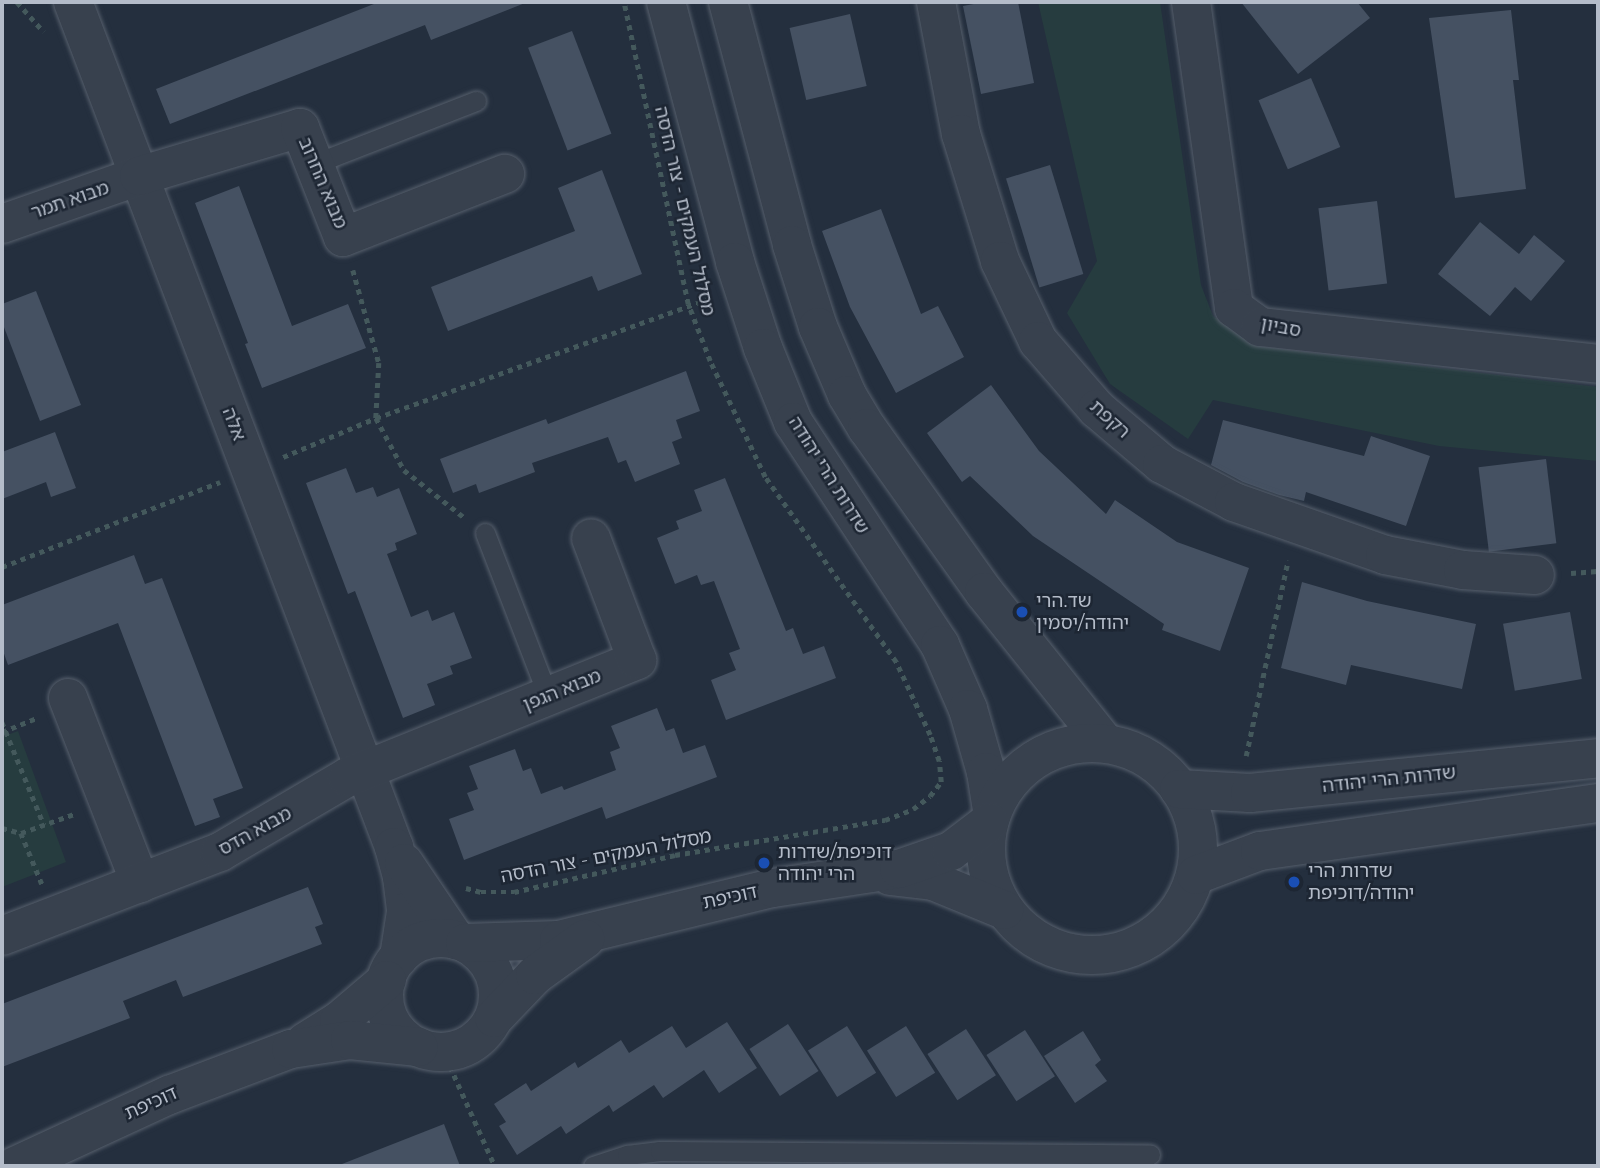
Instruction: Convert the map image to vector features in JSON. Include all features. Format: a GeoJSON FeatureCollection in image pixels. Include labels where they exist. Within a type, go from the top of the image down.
{"type":"FeatureCollection","features":[{"type":"Feature","properties":{"kind":"street","name":"אלה"},"geometry":{"type":"LineString","coordinates":[[73,2],[394,846],[402,877],[406,912],[393,968]]}},
{"type":"Feature","properties":{"kind":"street","name":"שדרות הרי יהודה"},"geometry":{"type":"LineString","coordinates":[[666,2],[743,288],[762,348],[793,422],[940,645],[968,709],[986,772],[990,817]]}},
{"type":"Feature","properties":{"kind":"street"},"geometry":{"type":"LineString","coordinates":[[728,2],[792,245],[818,327],[847,395],[867,428],[984,592],[1105,743]]}},
{"type":"Feature","properties":{"kind":"street","name":"רקפת"},"geometry":{"type":"LineString","coordinates":[[936,2],[961,134],[1000,261],[1038,341],[1097,409],[1162,464],[1234,502],[1385,555],[1463,570],[1535,575]]}},
{"type":"Feature","properties":{"kind":"street","name":"סביון"},"geometry":{"type":"LineString","coordinates":[[1191,2],[1234,308],[1260,327],[1598,364]]}},
{"type":"Feature","properties":{"kind":"street","name":"מבוא החרוב"},"geometry":{"type":"LineString","coordinates":[[139,176],[300,128],[343,237],[505,174]]}},
{"type":"Feature","properties":{"kind":"street","name":"מבוא תמר"},"geometry":{"type":"LineString","coordinates":[[2,224],[139,176]]}},
{"type":"Feature","properties":{"kind":"street","name":"מבוא הגפן"},"geometry":{"type":"LineString","coordinates":[[365,770],[637,660],[591,538]]}},
{"type":"Feature","properties":{"kind":"street"},"geometry":{"type":"LineString","coordinates":[[68,698],[140,883]]}},
{"type":"Feature","properties":{"kind":"street"},"geometry":{"type":"LineString","coordinates":[[1105,743],[1133,751],[1160,767],[1180,789],[1193,816],[1199,845],[1196,875],[1182,907],[1158,934],[1128,950],[1094,957],[1059,951],[1028,936],[1004,910],[990,883],[987,863],[990,817],[1010,780],[1037,758],[1070,744],[1105,743]]}},
{"type":"Feature","properties":{"kind":"street","name":"שדרות הרי יהודה"},"geometry":{"type":"LineString","coordinates":[[1180,789],[1239,792],[1598,758]]}},
{"type":"Feature","properties":{"kind":"street","name":"מבוא הדס"},"geometry":{"type":"LineString","coordinates":[[2,936],[230,847],[365,770]]}},
{"type":"Feature","properties":{"kind":"street"},"geometry":{"type":"LineString","coordinates":[[1196,875],[1260,851],[1598,803]]}},
{"type":"Feature","properties":{"kind":"street","name":"דוכיפת"},"geometry":{"type":"LineString","coordinates":[[461,941],[519,943],[593,934],[678,909],[773,888],[870,875],[951,851],[990,817]]}},
{"type":"Feature","properties":{"kind":"street","name":"אלה"},"geometry":{"type":"LineString","coordinates":[[394,846],[419,887],[461,941]]}},
{"type":"Feature","properties":{"kind":"street","name":"דוכיפת"},"geometry":{"type":"LineString","coordinates":[[870,875],[933,881],[1004,910]]}},
{"type":"Feature","properties":{"kind":"street","name":"דוכיפת"},"geometry":{"type":"LineString","coordinates":[[494,1018],[529,980],[593,934]]}},
{"type":"Feature","properties":{"kind":"street"},"geometry":{"type":"LineString","coordinates":[[439,938],[461,941],[479,952],[495,974],[498,1001],[494,1018],[478,1039],[462,1048],[431,1049],[404,1038],[392,1024],[386,1006],[393,968],[421,941],[439,938]]}},
{"type":"Feature","properties":{"kind":"street","name":"דוכיפת"},"geometry":{"type":"LineString","coordinates":[[15,1166],[169,1095],[291,1049],[339,1021],[393,968]]}},
{"type":"Feature","properties":{"kind":"street","name":"דוכיפת"},"geometry":{"type":"LineString","coordinates":[[291,1049],[350,1040],[431,1049]]}},
{"type":"Feature","properties":{"kind":"lane"},"geometry":{"type":"LineString","coordinates":[[314,164],[476,101]]}},
{"type":"Feature","properties":{"kind":"lane"},"geometry":{"type":"LineString","coordinates":[[485,533],[548,695]]}},
{"type":"Feature","properties":{"kind":"lane"},"geometry":{"type":"LineString","coordinates":[[593,1166],[660,1150],[1150,1154]]}},
{"type":"Feature","properties":{"kind":"path"},"geometry":{"type":"LineString","coordinates":[[17,2],[48,37]]}},
{"type":"Feature","properties":{"kind":"path","name":"מסלול העמקים - צור הדסה"},"geometry":{"type":"LineString","coordinates":[[419,887],[441,880],[481,892],[514,892],[675,855],[884,820],[914,809],[930,796],[941,782],[939,761],[930,735],[895,662],[765,477],[710,361],[688,304],[624,2]]}},
{"type":"Feature","properties":{"kind":"path"},"geometry":{"type":"LineString","coordinates":[[343,237],[379,363],[376,418],[404,470],[485,533]]}},
{"type":"Feature","properties":{"kind":"path"},"geometry":{"type":"LineString","coordinates":[[2,566],[251,470],[376,418],[688,304],[743,288]]}},
{"type":"Feature","properties":{"kind":"path"},"geometry":{"type":"LineString","coordinates":[[1239,792],[1295,524]]}},
{"type":"Feature","properties":{"kind":"path"},"geometry":{"type":"LineString","coordinates":[[2,722],[44,825]]}},
{"type":"Feature","properties":{"kind":"path"},"geometry":{"type":"LineString","coordinates":[[2,828],[21,833],[108,801]]}},
{"type":"Feature","properties":{"kind":"path"},"geometry":{"type":"LineString","coordinates":[[21,833],[54,916]]}},
{"type":"Feature","properties":{"kind":"path"},"geometry":{"type":"LineString","coordinates":[[431,1049],[495,1166]]}},
{"type":"Feature","properties":{"kind":"green space"},"geometry":{"type":"Polygon","coordinates":[[[1038,2],[1160,2],[1201,285],[1213,316],[1256,346],[1598,387],[1598,461],[1439,446],[1213,400],[1188,439],[1110,384],[1067,313],[1097,261],[1038,2]]]}},
{"type":"Feature","properties":{"kind":"green space"},"geometry":{"type":"Polygon","coordinates":[[[18,731],[66,862],[2,887],[2,737],[18,731]]]}},
{"type":"Feature","properties":{"kind":"building"},"geometry":{"type":"Polygon","coordinates":[[[379,2],[525,3],[431,40],[425,25],[170,124],[156,89],[379,2]]]}},
{"type":"Feature","properties":{"kind":"building"},"geometry":{"type":"Polygon","coordinates":[[[984,2],[1018,2],[1034,83],[981,94],[963,6],[984,2]]]}},
{"type":"Feature","properties":{"kind":"building"},"geometry":{"type":"Polygon","coordinates":[[[1241,2],[1357,2],[1370,18],[1298,74],[1241,2]]]}},
{"type":"Feature","properties":{"kind":"building"},"geometry":{"type":"Polygon","coordinates":[[[1511,10],[1519,80],[1513,80],[1526,189],[1455,198],[1429,18],[1511,10]]]}},
{"type":"Feature","properties":{"kind":"building"},"geometry":{"type":"Polygon","coordinates":[[[850,14],[867,86],[806,100],[790,28],[850,14]]]}},
{"type":"Feature","properties":{"kind":"building"},"geometry":{"type":"Polygon","coordinates":[[[572,31],[611,134],[568,151],[528,48],[572,31]]]}},
{"type":"Feature","properties":{"kind":"building"},"geometry":{"type":"Polygon","coordinates":[[[1311,78],[1340,147],[1288,169],[1259,100],[1311,78]]]}},
{"type":"Feature","properties":{"kind":"building"},"geometry":{"type":"Polygon","coordinates":[[[1050,165],[1083,274],[1039,287],[1006,178],[1050,165]]]}},
{"type":"Feature","properties":{"kind":"building"},"geometry":{"type":"Polygon","coordinates":[[[602,170],[642,274],[598,291],[592,276],[448,331],[431,287],[575,231],[558,188],[602,170]]]}},
{"type":"Feature","properties":{"kind":"building"},"geometry":{"type":"Polygon","coordinates":[[[239,186],[292,326],[348,304],[366,348],[262,388],[245,344],[248,343],[195,203],[239,186]]]}},
{"type":"Feature","properties":{"kind":"building"},"geometry":{"type":"Polygon","coordinates":[[[1377,201],[1387,283],[1329,291],[1318,208],[1377,201]]]}},
{"type":"Feature","properties":{"kind":"building"},"geometry":{"type":"Polygon","coordinates":[[[881,209],[921,314],[938,306],[964,357],[896,393],[850,307],[822,231],[881,209]]]}},
{"type":"Feature","properties":{"kind":"building"},"geometry":{"type":"Polygon","coordinates":[[[1480,222],[1519,254],[1534,235],[1565,261],[1531,301],[1515,287],[1490,316],[1438,274],[1480,222]]]}},
{"type":"Feature","properties":{"kind":"building"},"geometry":{"type":"Polygon","coordinates":[[[36,291],[81,405],[40,421],[2,322],[2,304],[36,291]]]}},
{"type":"Feature","properties":{"kind":"building"},"geometry":{"type":"Polygon","coordinates":[[[686,371],[700,411],[676,420],[682,438],[672,442],[680,464],[635,482],[626,460],[618,463],[608,437],[532,463],[535,472],[479,493],[476,484],[453,493],[440,459],[546,419],[548,424],[686,371]]]}},
{"type":"Feature","properties":{"kind":"building"},"geometry":{"type":"Polygon","coordinates":[[[991,385],[1039,451],[1106,514],[1115,500],[1177,542],[1249,568],[1220,651],[1162,630],[1164,624],[1033,536],[970,476],[962,482],[927,433],[991,385]]]}},
{"type":"Feature","properties":{"kind":"building"},"geometry":{"type":"Polygon","coordinates":[[[1223,420],[1364,456],[1371,436],[1430,456],[1406,526],[1306,492],[1304,501],[1279,495],[1243,482],[1211,465],[1223,420]]]}},
{"type":"Feature","properties":{"kind":"building"},"geometry":{"type":"Polygon","coordinates":[[[55,432],[76,488],[51,497],[46,482],[2,499],[2,452],[55,432]]]}},
{"type":"Feature","properties":{"kind":"building"},"geometry":{"type":"Polygon","coordinates":[[[1546,459],[1556,543],[1489,552],[1479,467],[1546,459]]]}},
{"type":"Feature","properties":{"kind":"building"},"geometry":{"type":"Polygon","coordinates":[[[346,468],[356,493],[373,487],[377,497],[399,488],[417,534],[395,543],[397,550],[387,554],[411,617],[428,610],[432,621],[454,612],[472,658],[450,666],[453,674],[427,684],[435,705],[403,718],[355,591],[348,594],[306,483],[346,468]]]}},
{"type":"Feature","properties":{"kind":"building"},"geometry":{"type":"Polygon","coordinates":[[[725,478],[786,631],[793,628],[803,654],[824,646],[836,678],[726,720],[711,680],[736,670],[729,653],[740,649],[714,581],[701,585],[697,575],[675,584],[657,538],[679,529],[676,521],[702,511],[694,490],[725,478]]]}},
{"type":"Feature","properties":{"kind":"building"},"geometry":{"type":"Polygon","coordinates":[[[134,555],[145,584],[162,578],[243,788],[213,799],[220,817],[195,826],[118,623],[8,665],[2,648],[2,605],[134,555]]]}},
{"type":"Feature","properties":{"kind":"building"},"geometry":{"type":"Polygon","coordinates":[[[1302,582],[1367,601],[1476,624],[1462,689],[1351,665],[1346,685],[1281,668],[1302,582]]]}},
{"type":"Feature","properties":{"kind":"building"},"geometry":{"type":"Polygon","coordinates":[[[1570,612],[1582,679],[1515,691],[1503,624],[1570,612]]]}},
{"type":"Feature","properties":{"kind":"building"},"geometry":{"type":"Polygon","coordinates":[[[657,708],[666,731],[674,728],[683,753],[705,745],[717,777],[606,819],[602,807],[464,860],[449,819],[474,810],[467,793],[478,789],[469,766],[515,749],[523,771],[531,768],[541,794],[562,786],[564,790],[616,770],[610,752],[620,748],[611,726],[657,708]]]}},
{"type":"Feature","properties":{"kind":"building"},"geometry":{"type":"Polygon","coordinates":[[[308,887],[323,924],[315,927],[322,944],[183,997],[176,980],[123,1001],[130,1018],[2,1067],[2,1004],[308,887]]]}},
{"type":"Feature","properties":{"kind":"building"},"geometry":{"type":"Polygon","coordinates":[[[727,1022],[757,1068],[719,1093],[704,1070],[663,1098],[654,1085],[613,1112],[609,1105],[566,1134],[561,1126],[517,1155],[499,1126],[506,1122],[494,1104],[526,1083],[531,1091],[575,1062],[578,1068],[621,1040],[629,1053],[672,1026],[686,1048],[727,1022]]]}},
{"type":"Feature","properties":{"kind":"building"},"geometry":{"type":"Polygon","coordinates":[[[788,1024],[818,1071],[780,1096],[749,1049],[788,1024]]]}},
{"type":"Feature","properties":{"kind":"building"},"geometry":{"type":"Polygon","coordinates":[[[847,1026],[876,1073],[837,1097],[808,1050],[847,1026]]]}},
{"type":"Feature","properties":{"kind":"building"},"geometry":{"type":"Polygon","coordinates":[[[906,1026],[935,1073],[896,1097],[867,1050],[906,1026]]]}},
{"type":"Feature","properties":{"kind":"building"},"geometry":{"type":"Polygon","coordinates":[[[966,1029],[996,1075],[957,1100],[927,1054],[966,1029]]]}},
{"type":"Feature","properties":{"kind":"building"},"geometry":{"type":"Polygon","coordinates":[[[1025,1030],[1055,1076],[1016,1101],[986,1055],[1025,1030]]]}},
{"type":"Feature","properties":{"kind":"building"},"geometry":{"type":"Polygon","coordinates":[[[1083,1031],[1101,1060],[1095,1065],[1107,1081],[1075,1103],[1044,1056],[1083,1031]]]}},
{"type":"Feature","properties":{"kind":"building"},"geometry":{"type":"Polygon","coordinates":[[[444,1124],[460,1166],[342,1166],[342,1164],[444,1124]]]}},
{"type":"Feature","properties":{"kind":"place","name":"שד.הרי יהודה/יסמין"},"geometry":{"type":"Point","coordinates":[1022,612]}},
{"type":"Feature","properties":{"kind":"place","name":"דוכיפת/שדרות הרי יהודה"},"geometry":{"type":"Point","coordinates":[764,863]}},
{"type":"Feature","properties":{"kind":"place","name":"שדרות הרי יהודה/דוכיפת"},"geometry":{"type":"Point","coordinates":[1294,882]}}]}
